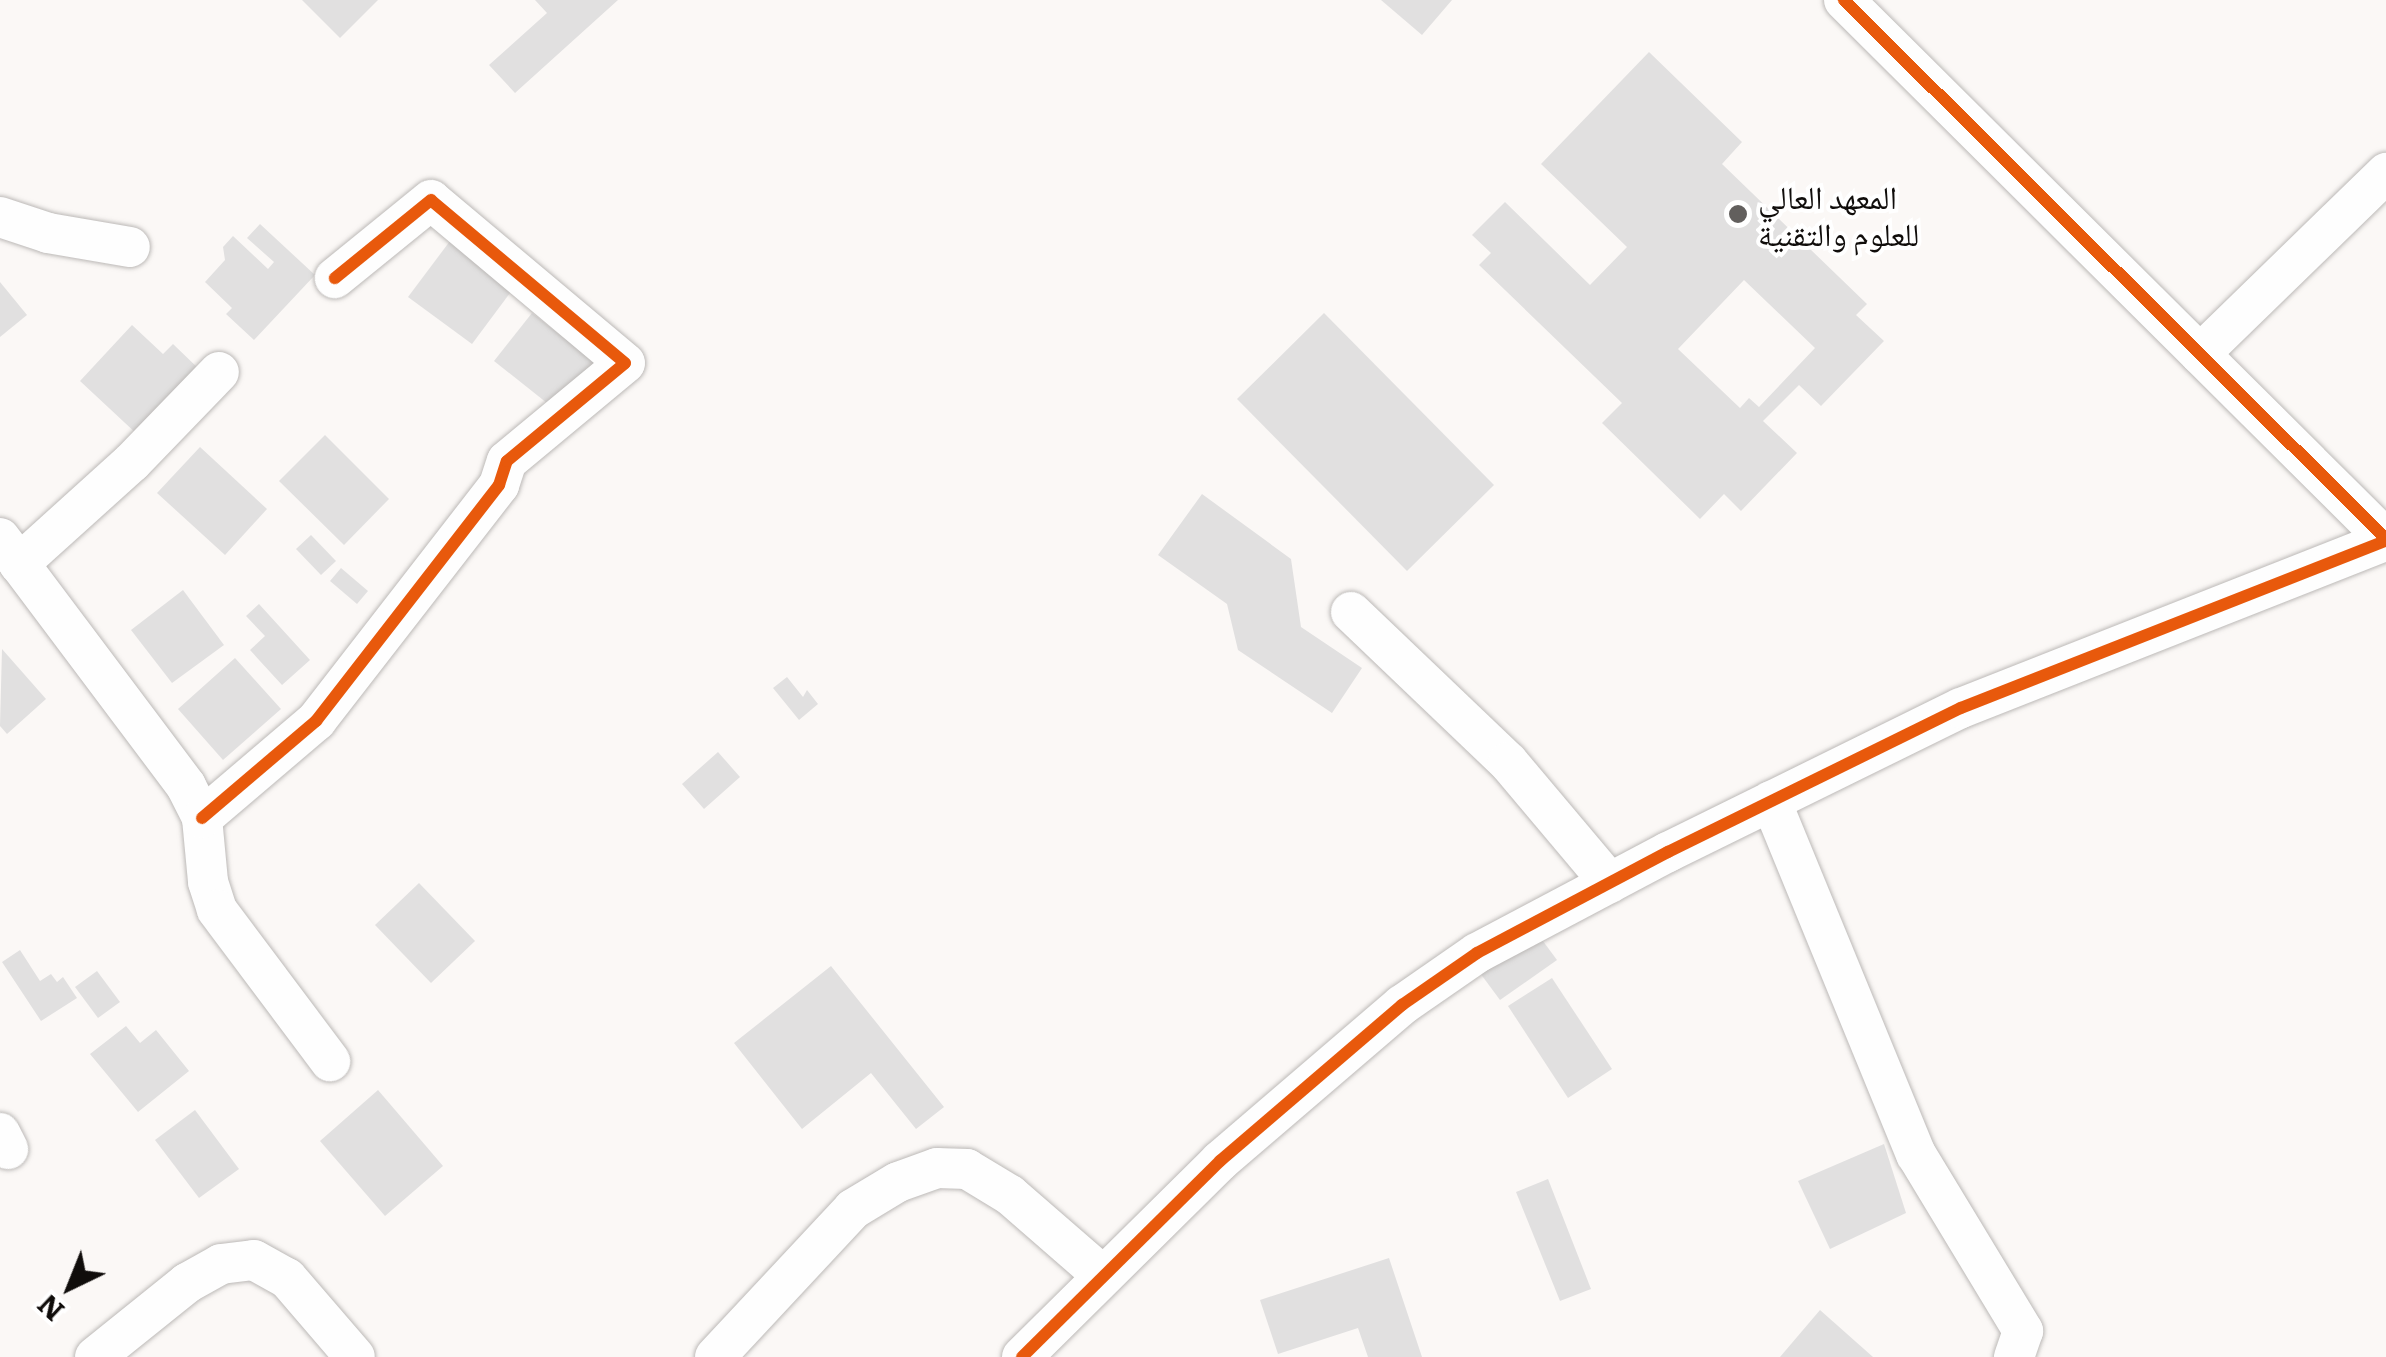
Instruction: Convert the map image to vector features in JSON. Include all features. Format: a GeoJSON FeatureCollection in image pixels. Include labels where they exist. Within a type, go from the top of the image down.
{"type":"FeatureCollection","features":[{"type":"Feature","properties":{"kind":"street"},"geometry":{"type":"LineString","coordinates":[[1022,1357],[1101,1274],[1220,1161],[1402,1005],[1478,954],[1771,801],[1961,708],[2386,540],[1844,0]]}},
{"type":"Feature","properties":{"kind":"street"},"geometry":{"type":"LineString","coordinates":[[2200,354],[2386,173]]}},
{"type":"Feature","properties":{"kind":"street"},"geometry":{"type":"LineString","coordinates":[[202,818],[316,721],[500,485],[507,461],[626,363],[431,200],[335,278]]}},
{"type":"Feature","properties":{"kind":"street"},"geometry":{"type":"LineString","coordinates":[[0,217],[48,232],[130,248]]}},
{"type":"Feature","properties":{"kind":"street"},"geometry":{"type":"LineString","coordinates":[[220,372],[132,462],[10,551],[186,786],[202,818],[208,882],[216,910],[330,1061]]}},
{"type":"Feature","properties":{"kind":"street"},"geometry":{"type":"LineString","coordinates":[[1351,612],[1508,762],[1610,883]]}},
{"type":"Feature","properties":{"kind":"street"},"geometry":{"type":"LineString","coordinates":[[1771,801],[1916,1154],[2023,1331],[2014,1357]]}},
{"type":"Feature","properties":{"kind":"street"},"geometry":{"type":"LineString","coordinates":[[714,1357],[854,1209],[898,1182],[936,1168],[967,1170],[1010,1195],[1101,1274]]}},
{"type":"Feature","properties":{"kind":"street"},"geometry":{"type":"LineString","coordinates":[[96,1357],[188,1283],[221,1264],[254,1260],[287,1278],[355,1357]]}},
{"type":"Feature","properties":{"kind":"building"},"geometry":{"type":"Polygon","coordinates":[[[302,0],[378,0],[340,38],[302,0]]]}},
{"type":"Feature","properties":{"kind":"building"},"geometry":{"type":"Polygon","coordinates":[[[535,0],[618,0],[515,93],[489,65],[547,13],[535,0]]]}},
{"type":"Feature","properties":{"kind":"building"},"geometry":{"type":"Polygon","coordinates":[[[1381,0],[1452,0],[1422,35],[1381,0]]]}},
{"type":"Feature","properties":{"kind":"building"},"geometry":{"type":"Polygon","coordinates":[[[1649,52],[1742,142],[1722,164],[1867,304],[1856,315],[1884,341],[1821,406],[1799,385],[1763,421],[1797,453],[1741,511],[1724,494],[1700,519],[1602,423],[1622,403],[1479,265],[1491,253],[1472,235],[1505,202],[1590,285],[1627,247],[1541,164],[1649,52]],[[1744,280],[1678,349],[1740,408],[1749,398],[1759,407],[1815,348],[1744,280]]]}},
{"type":"Feature","properties":{"kind":"building"},"geometry":{"type":"Polygon","coordinates":[[[260,224],[315,275],[254,340],[226,314],[232,308],[205,282],[225,260],[223,247],[233,236],[268,269],[274,262],[247,238],[260,224]]]}},
{"type":"Feature","properties":{"kind":"building"},"geometry":{"type":"Polygon","coordinates":[[[450,241],[513,289],[472,344],[408,297],[450,241]]]}},
{"type":"Feature","properties":{"kind":"building"},"geometry":{"type":"Polygon","coordinates":[[[0,282],[27,315],[0,337],[0,282]]]}},
{"type":"Feature","properties":{"kind":"building"},"geometry":{"type":"Polygon","coordinates":[[[532,313],[595,362],[557,411],[494,361],[532,313]]]}},
{"type":"Feature","properties":{"kind":"building"},"geometry":{"type":"Polygon","coordinates":[[[1324,313],[1494,485],[1407,571],[1237,399],[1324,313]]]}},
{"type":"Feature","properties":{"kind":"building"},"geometry":{"type":"Polygon","coordinates":[[[132,325],[163,354],[173,344],[200,370],[139,436],[80,381],[132,325]]]}},
{"type":"Feature","properties":{"kind":"building"},"geometry":{"type":"Polygon","coordinates":[[[325,435],[389,499],[344,545],[279,481],[325,435]]]}},
{"type":"Feature","properties":{"kind":"building"},"geometry":{"type":"Polygon","coordinates":[[[200,447],[267,509],[225,555],[157,493],[200,447]]]}},
{"type":"Feature","properties":{"kind":"building"},"geometry":{"type":"Polygon","coordinates":[[[1202,494],[1291,559],[1301,627],[1362,668],[1332,713],[1238,650],[1227,604],[1158,555],[1202,494]]]}},
{"type":"Feature","properties":{"kind":"building"},"geometry":{"type":"Polygon","coordinates":[[[311,535],[336,561],[321,575],[296,549],[311,535]]]}},
{"type":"Feature","properties":{"kind":"building"},"geometry":{"type":"Polygon","coordinates":[[[341,568],[368,591],[357,604],[330,581],[341,568]]]}},
{"type":"Feature","properties":{"kind":"building"},"geometry":{"type":"Polygon","coordinates":[[[183,590],[224,645],[172,683],[131,630],[183,590]]]}},
{"type":"Feature","properties":{"kind":"building"},"geometry":{"type":"Polygon","coordinates":[[[259,604],[310,660],[282,685],[250,650],[265,636],[246,616],[259,604]]]}},
{"type":"Feature","properties":{"kind":"building"},"geometry":{"type":"Polygon","coordinates":[[[2,649],[46,699],[7,734],[0,726],[2,649]]]}},
{"type":"Feature","properties":{"kind":"building"},"geometry":{"type":"Polygon","coordinates":[[[235,658],[281,709],[223,760],[178,709],[235,658]]]}},
{"type":"Feature","properties":{"kind":"building"},"geometry":{"type":"Polygon","coordinates":[[[787,677],[803,697],[807,690],[818,704],[799,720],[773,688],[787,677]]]}},
{"type":"Feature","properties":{"kind":"building"},"geometry":{"type":"Polygon","coordinates":[[[718,752],[740,777],[704,809],[682,784],[718,752]]]}},
{"type":"Feature","properties":{"kind":"building"},"geometry":{"type":"Polygon","coordinates":[[[419,883],[475,941],[431,983],[375,925],[419,883]]]}},
{"type":"Feature","properties":{"kind":"building"},"geometry":{"type":"Polygon","coordinates":[[[1537,933],[1557,960],[1500,1000],[1480,973],[1537,933]]]}},
{"type":"Feature","properties":{"kind":"building"},"geometry":{"type":"Polygon","coordinates":[[[20,950],[40,981],[51,974],[57,982],[63,977],[77,998],[41,1021],[2,962],[20,950]]]}},
{"type":"Feature","properties":{"kind":"building"},"geometry":{"type":"Polygon","coordinates":[[[831,966],[944,1107],[916,1129],[871,1073],[802,1129],[734,1043],[831,966]]]}},
{"type":"Feature","properties":{"kind":"building"},"geometry":{"type":"Polygon","coordinates":[[[97,971],[120,1002],[98,1018],[75,987],[97,971]]]}},
{"type":"Feature","properties":{"kind":"building"},"geometry":{"type":"Polygon","coordinates":[[[1552,978],[1612,1069],[1568,1098],[1508,1006],[1552,978]]]}},
{"type":"Feature","properties":{"kind":"building"},"geometry":{"type":"Polygon","coordinates":[[[126,1026],[140,1043],[156,1030],[189,1071],[138,1112],[90,1054],[126,1026]]]}},
{"type":"Feature","properties":{"kind":"building"},"geometry":{"type":"Polygon","coordinates":[[[378,1090],[443,1166],[385,1216],[320,1141],[378,1090]]]}},
{"type":"Feature","properties":{"kind":"building"},"geometry":{"type":"Polygon","coordinates":[[[195,1110],[239,1169],[199,1198],[155,1140],[195,1110]]]}},
{"type":"Feature","properties":{"kind":"building"},"geometry":{"type":"Polygon","coordinates":[[[1884,1144],[1906,1213],[1830,1249],[1798,1181],[1884,1144]]]}},
{"type":"Feature","properties":{"kind":"building"},"geometry":{"type":"Polygon","coordinates":[[[1548,1179],[1591,1289],[1560,1301],[1516,1192],[1548,1179]]]}},
{"type":"Feature","properties":{"kind":"building"},"geometry":{"type":"Polygon","coordinates":[[[1389,1258],[1422,1357],[1368,1357],[1358,1328],[1278,1354],[1260,1300],[1389,1258]]]}},
{"type":"Feature","properties":{"kind":"building"},"geometry":{"type":"Polygon","coordinates":[[[1820,1310],[1873,1357],[1780,1357],[1820,1310]]]}},
{"type":"Feature","properties":{"kind":"cycle path"},"geometry":{"type":"LineString","coordinates":[[1844,0],[2386,539]]}},
{"type":"Feature","properties":{"kind":"cycle path"},"geometry":{"type":"LineString","coordinates":[[202,818],[316,721],[499,485],[507,461],[625,363],[431,200],[335,278]]}},
{"type":"Feature","properties":{"kind":"cycle path"},"geometry":{"type":"LineString","coordinates":[[1022,1357],[1220,1161],[1402,1005],[1477,953],[1668,852],[1961,708],[2386,541]]}},
{"type":"Feature","properties":{"kind":"place","name":"المعهد العالي للعلوم والتقنية"},"geometry":{"type":"Point","coordinates":[1738,214]}}]}
